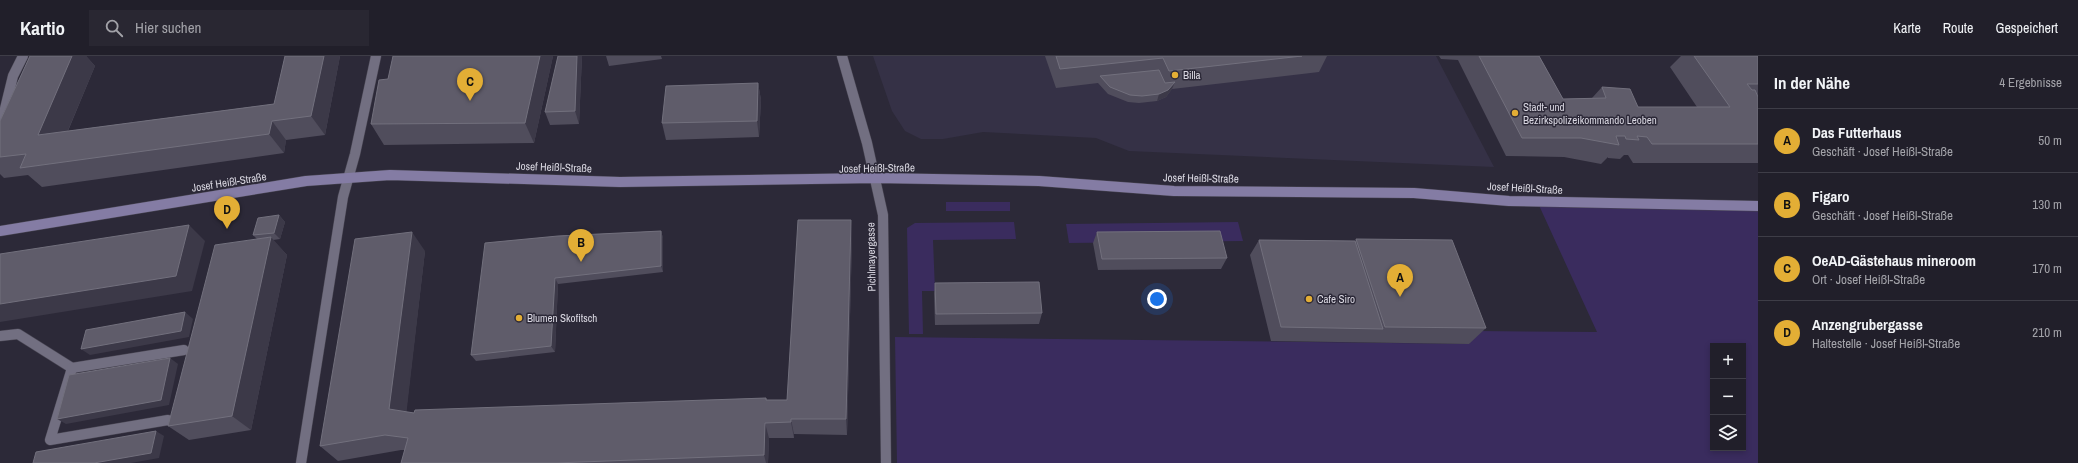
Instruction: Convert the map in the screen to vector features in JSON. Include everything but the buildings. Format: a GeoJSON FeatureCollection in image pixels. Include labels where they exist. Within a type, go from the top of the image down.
{"type":"FeatureCollection","features":[{"type":"Feature","properties":{"kind":"main road","name":"Josef Heißl-Straße"},"geometry":{"type":"LineString","coordinates":[[0,231],[306,182],[397,175],[620,182],[828,180],[876,178],[1039,182],[1174,191],[1414,193],[1509,201],[1758,206]]}},
{"type":"Feature","properties":{"kind":"street"},"geometry":{"type":"LineString","coordinates":[[0,129],[14,76],[23,56]]}},
{"type":"Feature","properties":{"kind":"street"},"geometry":{"type":"LineString","coordinates":[[301,463],[342,203],[376,56]]}},
{"type":"Feature","properties":{"kind":"street","name":"Pichlmayergasse"},"geometry":{"type":"LineString","coordinates":[[842,56],[876,178],[883,215],[886,463]]}},
{"type":"Feature","properties":{"kind":"street"},"geometry":{"type":"LineString","coordinates":[[0,336],[18,334],[72,368],[184,350]]}},
{"type":"Feature","properties":{"kind":"street"},"geometry":{"type":"LineString","coordinates":[[72,368],[50,440],[168,420]]}},
{"type":"Feature","properties":{"kind":"shaded area"},"geometry":{"type":"Polygon","coordinates":[[[873,56],[1436,56],[1494,167],[1129,151],[1096,138],[983,132],[943,139],[921,139],[905,131],[892,111],[873,56]]]}},
{"type":"Feature","properties":{"kind":"shaded area"},"geometry":{"type":"Polygon","coordinates":[[[1537,201],[1758,206],[1758,463],[897,463],[895,337],[1469,344],[1477,331],[1597,332],[1537,201]]]}},
{"type":"Feature","properties":{"kind":"shaded area"},"geometry":{"type":"Polygon","coordinates":[[[946,202],[1010,202],[1010,211],[946,211],[946,202]]]}},
{"type":"Feature","properties":{"kind":"shaded area"},"geometry":{"type":"Polygon","coordinates":[[[1014,222],[1016,239],[933,240],[935,291],[922,291],[923,334],[909,334],[907,228],[915,223],[1014,222]]]}},
{"type":"Feature","properties":{"kind":"shaded area"},"geometry":{"type":"Polygon","coordinates":[[[1238,222],[1243,241],[1069,243],[1066,224],[1238,222]]]}},
{"type":"Feature","properties":{"kind":"place","name":"Billa"},"geometry":{"type":"Point","coordinates":[1175,75]}},
{"type":"Feature","properties":{"kind":"place","name":"OeAD-Gästehaus mineroom"},"geometry":{"type":"Point","coordinates":[470,101]}},
{"type":"Feature","properties":{"kind":"place","name":"Stadt- und Bezirkspolizeikommando Leoben"},"geometry":{"type":"Point","coordinates":[1515,113]}},
{"type":"Feature","properties":{"kind":"place","name":"Anzengrubergasse"},"geometry":{"type":"Point","coordinates":[227,229]}},
{"type":"Feature","properties":{"kind":"place","name":"Figaro"},"geometry":{"type":"Point","coordinates":[581,262]}},
{"type":"Feature","properties":{"kind":"place","name":"Das Futterhaus"},"geometry":{"type":"Point","coordinates":[1400,297]}},
{"type":"Feature","properties":{"kind":"place","name":"Cafe Siro"},"geometry":{"type":"Point","coordinates":[1309,299]}},
{"type":"Feature","properties":{"kind":"place","name":"Blumen Skofitsch"},"geometry":{"type":"Point","coordinates":[519,318]}}]}
